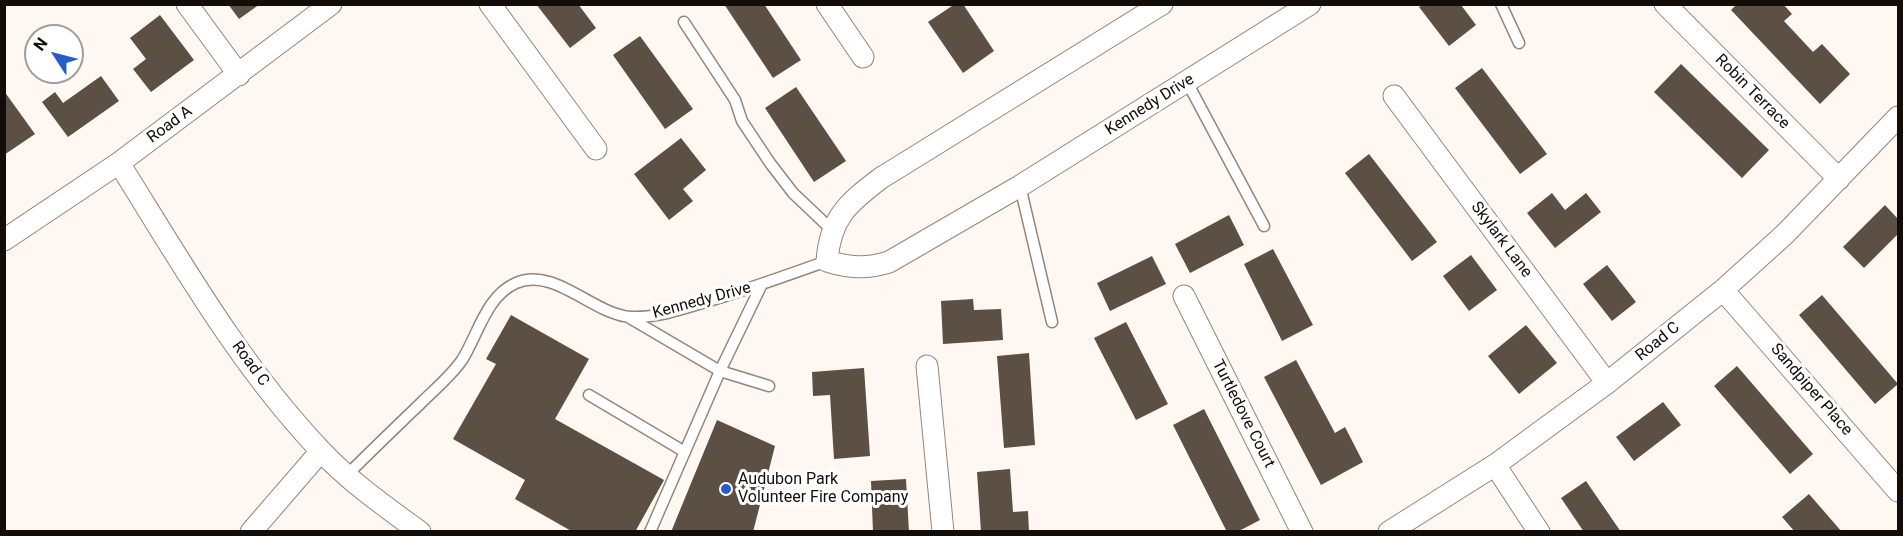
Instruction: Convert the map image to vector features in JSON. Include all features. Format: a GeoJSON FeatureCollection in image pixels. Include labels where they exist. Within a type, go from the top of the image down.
{"type":"FeatureCollection","features":[{"type":"Feature","properties":{"kind":"street"},"geometry":{"type":"LineString","coordinates":[[187,4],[239,75]]}},
{"type":"Feature","properties":{"kind":"street","name":"Road A"},"geometry":{"type":"LineString","coordinates":[[4,240],[119,163],[331,4]]}},
{"type":"Feature","properties":{"kind":"street"},"geometry":{"type":"LineString","coordinates":[[490,4],[596,149]]}},
{"type":"Feature","properties":{"kind":"street"},"geometry":{"type":"LineString","coordinates":[[827,4],[863,57]]}},
{"type":"Feature","properties":{"kind":"street"},"geometry":{"type":"LineString","coordinates":[[826,261],[832,230],[841,215],[858,196],[881,178],[1162,4]]}},
{"type":"Feature","properties":{"kind":"street","name":"Kennedy Drive"},"geometry":{"type":"LineString","coordinates":[[826,261],[859,268],[874,267],[889,262],[1020,186],[1310,4]]}},
{"type":"Feature","properties":{"kind":"street","name":"Robin Terrace"},"geometry":{"type":"LineString","coordinates":[[1665,4],[1839,179]]}},
{"type":"Feature","properties":{"kind":"street","name":"Skylark Lane"},"geometry":{"type":"LineString","coordinates":[[1394,96],[1608,383]]}},
{"type":"Feature","properties":{"kind":"street","name":"Road C"},"geometry":{"type":"LineString","coordinates":[[1389,531],[1495,465],[1608,383],[1723,290],[1785,234],[1899,117]]}},
{"type":"Feature","properties":{"kind":"street","name":"Road C"},"geometry":{"type":"LineString","coordinates":[[119,163],[197,289],[276,400],[321,452],[346,476],[420,531]]}},
{"type":"Feature","properties":{"kind":"street","name":"Sandpiper Place"},"geometry":{"type":"LineString","coordinates":[[1723,290],[1899,491]]}},
{"type":"Feature","properties":{"kind":"street","name":"Turtledove Court"},"geometry":{"type":"LineString","coordinates":[[1184,296],[1302,531]]}},
{"type":"Feature","properties":{"kind":"street"},"geometry":{"type":"LineString","coordinates":[[927,366],[943,531]]}},
{"type":"Feature","properties":{"kind":"street"},"geometry":{"type":"LineString","coordinates":[[251,531],[321,452]]}},
{"type":"Feature","properties":{"kind":"street"},"geometry":{"type":"LineString","coordinates":[[1495,465],[1539,531]]}},
{"type":"Feature","properties":{"kind":"lane"},"geometry":{"type":"LineString","coordinates":[[1501,4],[1518,43]]}},
{"type":"Feature","properties":{"kind":"lane"},"geometry":{"type":"LineString","coordinates":[[684,21],[735,100],[742,121],[770,163],[793,193],[832,230]]}},
{"type":"Feature","properties":{"kind":"lane"},"geometry":{"type":"LineString","coordinates":[[1187,82],[1264,226]]}},
{"type":"Feature","properties":{"kind":"lane"},"geometry":{"type":"LineString","coordinates":[[1020,186],[1052,322]]}},
{"type":"Feature","properties":{"kind":"lane","name":"Kennedy Drive"},"geometry":{"type":"LineString","coordinates":[[346,476],[448,376],[465,354],[488,309],[500,294],[516,283],[533,280],[549,282],[627,316],[662,315],[739,293],[826,261]]}},
{"type":"Feature","properties":{"kind":"lane"},"geometry":{"type":"LineString","coordinates":[[650,531],[720,371],[762,284]]}},
{"type":"Feature","properties":{"kind":"lane"},"geometry":{"type":"LineString","coordinates":[[627,316],[720,371],[769,386]]}},
{"type":"Feature","properties":{"kind":"lane"},"geometry":{"type":"LineString","coordinates":[[589,395],[685,452]]}},
{"type":"Feature","properties":{"kind":"building"},"geometry":{"type":"Polygon","coordinates":[[[228,4],[260,4],[239,19],[228,4]]]}},
{"type":"Feature","properties":{"kind":"building"},"geometry":{"type":"Polygon","coordinates":[[[536,4],[578,4],[596,28],[570,48],[536,4]]]}},
{"type":"Feature","properties":{"kind":"building"},"geometry":{"type":"Polygon","coordinates":[[[724,4],[764,4],[801,60],[773,78],[724,4]]]}},
{"type":"Feature","properties":{"kind":"building"},"geometry":{"type":"Polygon","coordinates":[[[955,4],[963,4],[994,51],[963,73],[928,22],[955,4]]]}},
{"type":"Feature","properties":{"kind":"building"},"geometry":{"type":"Polygon","coordinates":[[[1737,4],[1783,4],[1792,14],[1784,21],[1813,52],[1822,44],[1850,74],[1820,104],[1731,10],[1737,4]]]}},
{"type":"Feature","properties":{"kind":"building"},"geometry":{"type":"Polygon","coordinates":[[[1423,5],[1461,5],[1476,25],[1449,46],[1419,7],[1423,5]]]}},
{"type":"Feature","properties":{"kind":"building"},"geometry":{"type":"Polygon","coordinates":[[[160,15],[194,60],[151,92],[133,69],[146,59],[130,38],[160,15]]]}},
{"type":"Feature","properties":{"kind":"building"},"geometry":{"type":"Polygon","coordinates":[[[640,36],[693,109],[665,129],[613,55],[640,36]]]}},
{"type":"Feature","properties":{"kind":"building"},"geometry":{"type":"Polygon","coordinates":[[[1681,64],[1769,150],[1742,178],[1654,92],[1681,64]]]}},
{"type":"Feature","properties":{"kind":"building"},"geometry":{"type":"Polygon","coordinates":[[[1482,68],[1547,154],[1520,174],[1455,88],[1482,68]]]}},
{"type":"Feature","properties":{"kind":"building"},"geometry":{"type":"Polygon","coordinates":[[[101,76],[119,101],[68,137],[42,102],[55,92],[63,103],[101,76]]]}},
{"type":"Feature","properties":{"kind":"building"},"geometry":{"type":"Polygon","coordinates":[[[796,87],[846,161],[814,182],[765,108],[796,87]]]}},
{"type":"Feature","properties":{"kind":"building"},"geometry":{"type":"Polygon","coordinates":[[[4,91],[35,134],[4,155],[4,91]]]}},
{"type":"Feature","properties":{"kind":"building"},"geometry":{"type":"Polygon","coordinates":[[[681,138],[706,170],[683,189],[693,201],[669,220],[634,174],[681,138]]]}},
{"type":"Feature","properties":{"kind":"building"},"geometry":{"type":"Polygon","coordinates":[[[1369,154],[1437,242],[1412,261],[1345,173],[1369,154]]]}},
{"type":"Feature","properties":{"kind":"building"},"geometry":{"type":"Polygon","coordinates":[[[1552,193],[1565,210],[1586,193],[1601,212],[1555,248],[1527,213],[1552,193]]]}},
{"type":"Feature","properties":{"kind":"building"},"geometry":{"type":"Polygon","coordinates":[[[1885,205],[1898,219],[1898,234],[1864,268],[1843,247],[1885,205]]]}},
{"type":"Feature","properties":{"kind":"building"},"geometry":{"type":"Polygon","coordinates":[[[1229,215],[1244,245],[1190,273],[1175,244],[1229,215]]]}},
{"type":"Feature","properties":{"kind":"building"},"geometry":{"type":"Polygon","coordinates":[[[1273,249],[1313,325],[1282,341],[1244,264],[1273,249]]]}},
{"type":"Feature","properties":{"kind":"building"},"geometry":{"type":"Polygon","coordinates":[[[1471,255],[1497,290],[1469,311],[1443,276],[1471,255]]]}},
{"type":"Feature","properties":{"kind":"building"},"geometry":{"type":"Polygon","coordinates":[[[1152,256],[1166,284],[1110,311],[1097,283],[1152,256]]]}},
{"type":"Feature","properties":{"kind":"building"},"geometry":{"type":"Polygon","coordinates":[[[1607,265],[1636,302],[1612,321],[1583,284],[1607,265]]]}},
{"type":"Feature","properties":{"kind":"building"},"geometry":{"type":"Polygon","coordinates":[[[1822,295],[1898,384],[1875,404],[1799,315],[1822,295]]]}},
{"type":"Feature","properties":{"kind":"building"},"geometry":{"type":"Polygon","coordinates":[[[973,299],[974,310],[1001,309],[1003,340],[943,344],[941,301],[973,299]]]}},
{"type":"Feature","properties":{"kind":"building"},"geometry":{"type":"Polygon","coordinates":[[[511,315],[589,359],[555,419],[664,480],[635,532],[573,532],[515,499],[525,480],[453,439],[496,364],[486,359],[511,315]]]}},
{"type":"Feature","properties":{"kind":"building"},"geometry":{"type":"Polygon","coordinates":[[[1126,322],[1168,404],[1136,420],[1094,338],[1126,322]]]}},
{"type":"Feature","properties":{"kind":"building"},"geometry":{"type":"Polygon","coordinates":[[[1526,325],[1557,363],[1519,394],[1488,356],[1526,325]]]}},
{"type":"Feature","properties":{"kind":"building"},"geometry":{"type":"Polygon","coordinates":[[[1029,353],[1035,445],[1004,448],[997,356],[1029,353]]]}},
{"type":"Feature","properties":{"kind":"building"},"geometry":{"type":"Polygon","coordinates":[[[1296,360],[1335,433],[1345,427],[1363,462],[1321,485],[1264,377],[1296,360]]]}},
{"type":"Feature","properties":{"kind":"building"},"geometry":{"type":"Polygon","coordinates":[[[1737,366],[1813,454],[1790,474],[1714,386],[1737,366]]]}},
{"type":"Feature","properties":{"kind":"building"},"geometry":{"type":"Polygon","coordinates":[[[864,368],[870,456],[834,459],[830,395],[813,396],[812,372],[864,368]]]}},
{"type":"Feature","properties":{"kind":"building"},"geometry":{"type":"Polygon","coordinates":[[[1663,402],[1681,425],[1634,461],[1616,437],[1663,402]]]}},
{"type":"Feature","properties":{"kind":"building"},"geometry":{"type":"Polygon","coordinates":[[[1204,409],[1260,520],[1237,532],[1227,532],[1173,425],[1204,409]]]}},
{"type":"Feature","properties":{"kind":"building","name":"Audubon Park Volunteer Fire Company"},"geometry":{"type":"Polygon","coordinates":[[[717,420],[775,446],[753,532],[671,532],[717,420]]]}},
{"type":"Feature","properties":{"kind":"building"},"geometry":{"type":"Polygon","coordinates":[[[1010,469],[1013,512],[1028,511],[1029,532],[981,532],[977,472],[1010,469]]]}},
{"type":"Feature","properties":{"kind":"building"},"geometry":{"type":"Polygon","coordinates":[[[906,479],[909,532],[873,532],[871,481],[906,479]]]}},
{"type":"Feature","properties":{"kind":"building"},"geometry":{"type":"Polygon","coordinates":[[[1586,481],[1621,532],[1584,532],[1561,498],[1586,481]]]}},
{"type":"Feature","properties":{"kind":"building"},"geometry":{"type":"Polygon","coordinates":[[[1809,494],[1842,532],[1795,532],[1782,517],[1809,494]]]}},
{"type":"Feature","properties":{"kind":"place","name":"Audubon Park Volunteer Fire Company"},"geometry":{"type":"Point","coordinates":[726,489]}}]}
